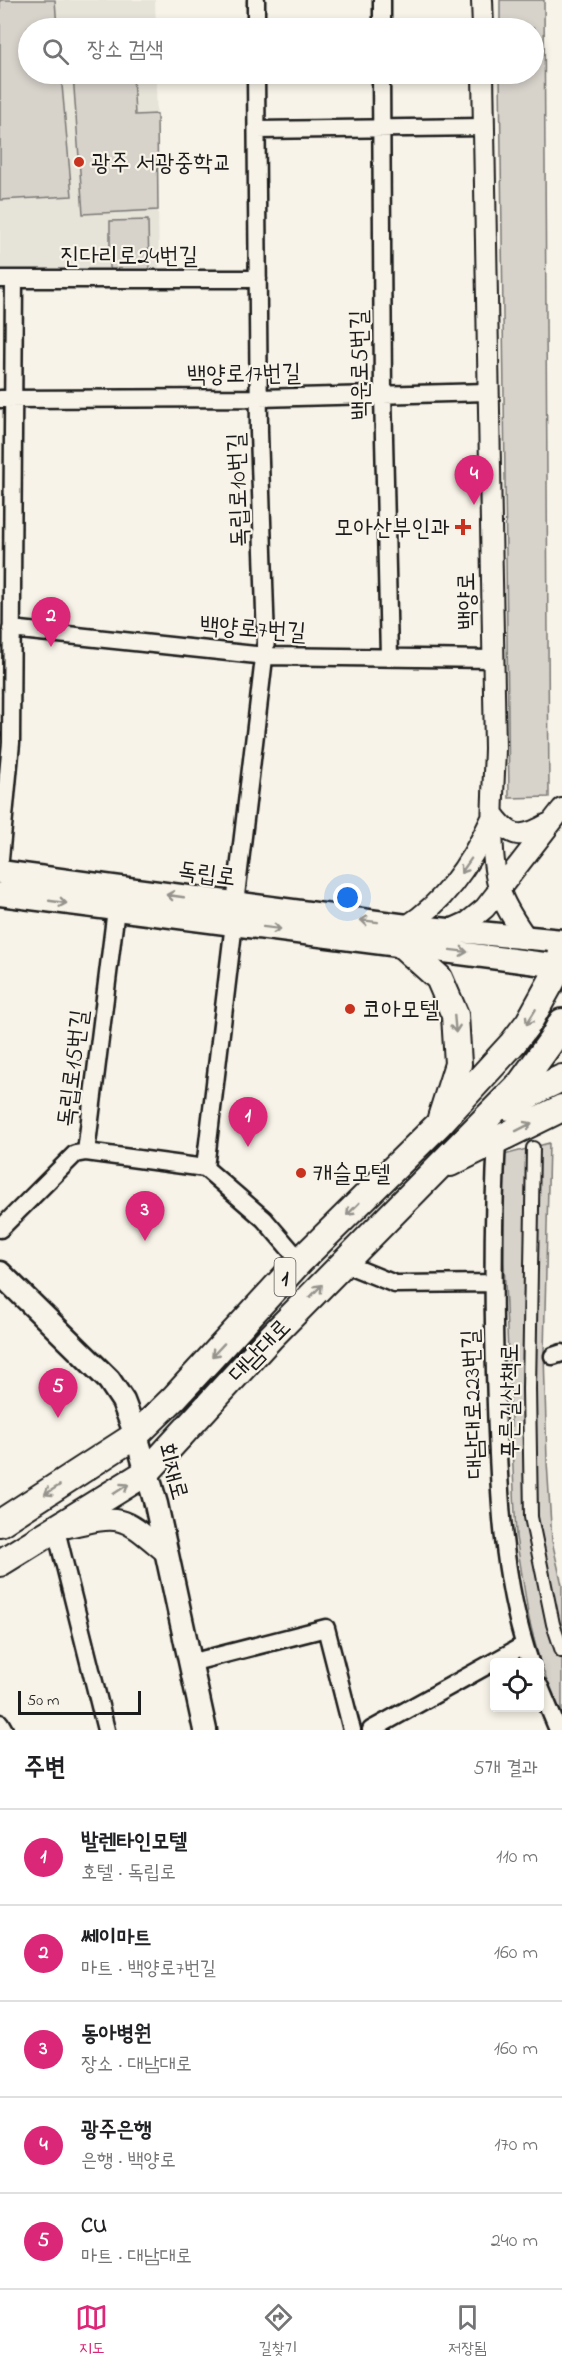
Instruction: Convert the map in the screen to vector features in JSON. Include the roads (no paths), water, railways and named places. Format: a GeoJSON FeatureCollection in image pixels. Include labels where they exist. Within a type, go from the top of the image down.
{"type":"FeatureCollection","features":[{"type":"Feature","properties":{"kind":"main road","name":"독립로"},"geometry":{"type":"LineString","coordinates":[[0,872],[235,914],[561,956]]}},
{"type":"Feature","properties":{"kind":"main road","name":"독립로"},"geometry":{"type":"LineString","coordinates":[[0,894],[116,909],[235,914]]}},
{"type":"Feature","properties":{"kind":"main road","name":"독립로"},"geometry":{"type":"LineString","coordinates":[[404,935],[448,931],[527,939],[561,956]]}},
{"type":"Feature","properties":{"kind":"main road"},"geometry":{"type":"LineString","coordinates":[[404,935],[439,978],[455,1015],[458,1064],[439,1124]]}},
{"type":"Feature","properties":{"kind":"main road","name":"대남대로"},"geometry":{"type":"LineString","coordinates":[[0,1522],[136,1435],[175,1397],[300,1261],[439,1124],[505,1052],[529,1022],[561,956]]}},
{"type":"Feature","properties":{"kind":"main road","name":"대남대로"},"geometry":{"type":"LineString","coordinates":[[0,1563],[147,1472],[270,1338],[521,1083],[562,1022]]}},
{"type":"Feature","properties":{"kind":"main road"},"geometry":{"type":"LineString","coordinates":[[474,1130],[539,1089],[562,1078]]}},
{"type":"Feature","properties":{"kind":"main road"},"geometry":{"type":"LineString","coordinates":[[434,1170],[562,1108]]}},
{"type":"Feature","properties":{"kind":"main road","name":"회재로"},"geometry":{"type":"LineString","coordinates":[[0,1273],[109,1380],[123,1401],[136,1435],[156,1504],[205,1730]]}},
{"type":"Feature","properties":{"kind":"street"},"geometry":{"type":"LineString","coordinates":[[256,0],[256,18]]}},
{"type":"Feature","properties":{"kind":"street"},"geometry":{"type":"LineString","coordinates":[[382,0],[382,18]]}},
{"type":"Feature","properties":{"kind":"street"},"geometry":{"type":"LineString","coordinates":[[482,0],[483,18]]}},
{"type":"Feature","properties":{"kind":"street","name":"독립로10번길"},"geometry":{"type":"LineString","coordinates":[[235,914],[265,656],[259,398],[256,84]]}},
{"type":"Feature","properties":{"kind":"street","name":"백운로5번길"},"geometry":{"type":"LineString","coordinates":[[381,84],[383,394],[389,657]]}},
{"type":"Feature","properties":{"kind":"street","name":"백양로"},"geometry":{"type":"LineString","coordinates":[[483,84],[495,862],[499,890],[527,939]]}},
{"type":"Feature","properties":{"kind":"street"},"geometry":{"type":"LineString","coordinates":[[257,130],[484,127]]}},
{"type":"Feature","properties":{"kind":"street"},"geometry":{"type":"LineString","coordinates":[[0,860],[11,629],[6,399],[7,279]]}},
{"type":"Feature","properties":{"kind":"street","name":"진다리로24번길"},"geometry":{"type":"LineString","coordinates":[[7,279],[258,279]]}},
{"type":"Feature","properties":{"kind":"street","name":"백양로17번길"},"geometry":{"type":"LineString","coordinates":[[6,399],[259,398],[488,392]]}},
{"type":"Feature","properties":{"kind":"street","name":"백양로7번길"},"geometry":{"type":"LineString","coordinates":[[11,629],[265,656],[493,658]]}},
{"type":"Feature","properties":{"kind":"street"},"geometry":{"type":"LineString","coordinates":[[493,814],[504,830],[517,835],[533,833],[557,815]]}},
{"type":"Feature","properties":{"kind":"street"},"geometry":{"type":"LineString","coordinates":[[404,935],[452,884],[477,849],[493,814]]}},
{"type":"Feature","properties":{"kind":"street"},"geometry":{"type":"LineString","coordinates":[[448,931],[468,922],[485,908],[557,815]]}},
{"type":"Feature","properties":{"kind":"street","name":"독립로15번길"},"geometry":{"type":"LineString","coordinates":[[0,1229],[75,1154],[86,1152],[116,909]]}},
{"type":"Feature","properties":{"kind":"street","name":"독립로"},"geometry":{"type":"LineString","coordinates":[[205,1168],[235,914]]}},
{"type":"Feature","properties":{"kind":"street","name":"대남대로223번길"},"geometry":{"type":"LineString","coordinates":[[497,1140],[493,1283],[502,1526],[513,1596],[529,1658]]}},
{"type":"Feature","properties":{"kind":"street","name":"푸른길산책로"},"geometry":{"type":"LineString","coordinates":[[534,1148],[529,1389],[531,1517],[553,1623],[562,1651]]}},
{"type":"Feature","properties":{"kind":"street"},"geometry":{"type":"LineString","coordinates":[[86,1152],[205,1168],[264,1219],[300,1261]]}},
{"type":"Feature","properties":{"kind":"street"},"geometry":{"type":"LineString","coordinates":[[343,1263],[395,1284],[493,1283]]}},
{"type":"Feature","properties":{"kind":"street"},"geometry":{"type":"LineString","coordinates":[[106,1730],[56,1530],[107,1518],[124,1521],[165,1552]]}},
{"type":"Feature","properties":{"kind":"street"},"geometry":{"type":"LineString","coordinates":[[190,1663],[326,1628],[352,1730]]}},
{"type":"Feature","properties":{"kind":"street"},"geometry":{"type":"LineString","coordinates":[[372,1730],[524,1645]]}},
{"type":"Feature","properties":{"kind":"street"},"geometry":{"type":"LineString","coordinates":[[544,1697],[558,1730]]}},
{"type":"Feature","properties":{"kind":"street"},"geometry":{"type":"LineString","coordinates":[[0,1723],[4,1730]]}},
{"type":"Feature","properties":{"kind":"place","name":"광주 서광중학교"},"geometry":{"type":"Point","coordinates":[79,162]}},
{"type":"Feature","properties":{"kind":"place","name":"광주은행"},"geometry":{"type":"Point","coordinates":[474,505]}},
{"type":"Feature","properties":{"kind":"place","name":"모아산부인과"},"geometry":{"type":"Point","coordinates":[463,527]}},
{"type":"Feature","properties":{"kind":"place","name":"쎄이마트"},"geometry":{"type":"Point","coordinates":[51,647]}},
{"type":"Feature","properties":{"kind":"place","name":"코아모텔"},"geometry":{"type":"Point","coordinates":[350,1009]}},
{"type":"Feature","properties":{"kind":"place","name":"발렌타인모텔"},"geometry":{"type":"Point","coordinates":[248,1147]}},
{"type":"Feature","properties":{"kind":"place","name":"캐슬모텔"},"geometry":{"type":"Point","coordinates":[301,1173]}},
{"type":"Feature","properties":{"kind":"place","name":"동아병원"},"geometry":{"type":"Point","coordinates":[145,1241]}},
{"type":"Feature","properties":{"kind":"place","name":"CU"},"geometry":{"type":"Point","coordinates":[58,1418]}}]}
